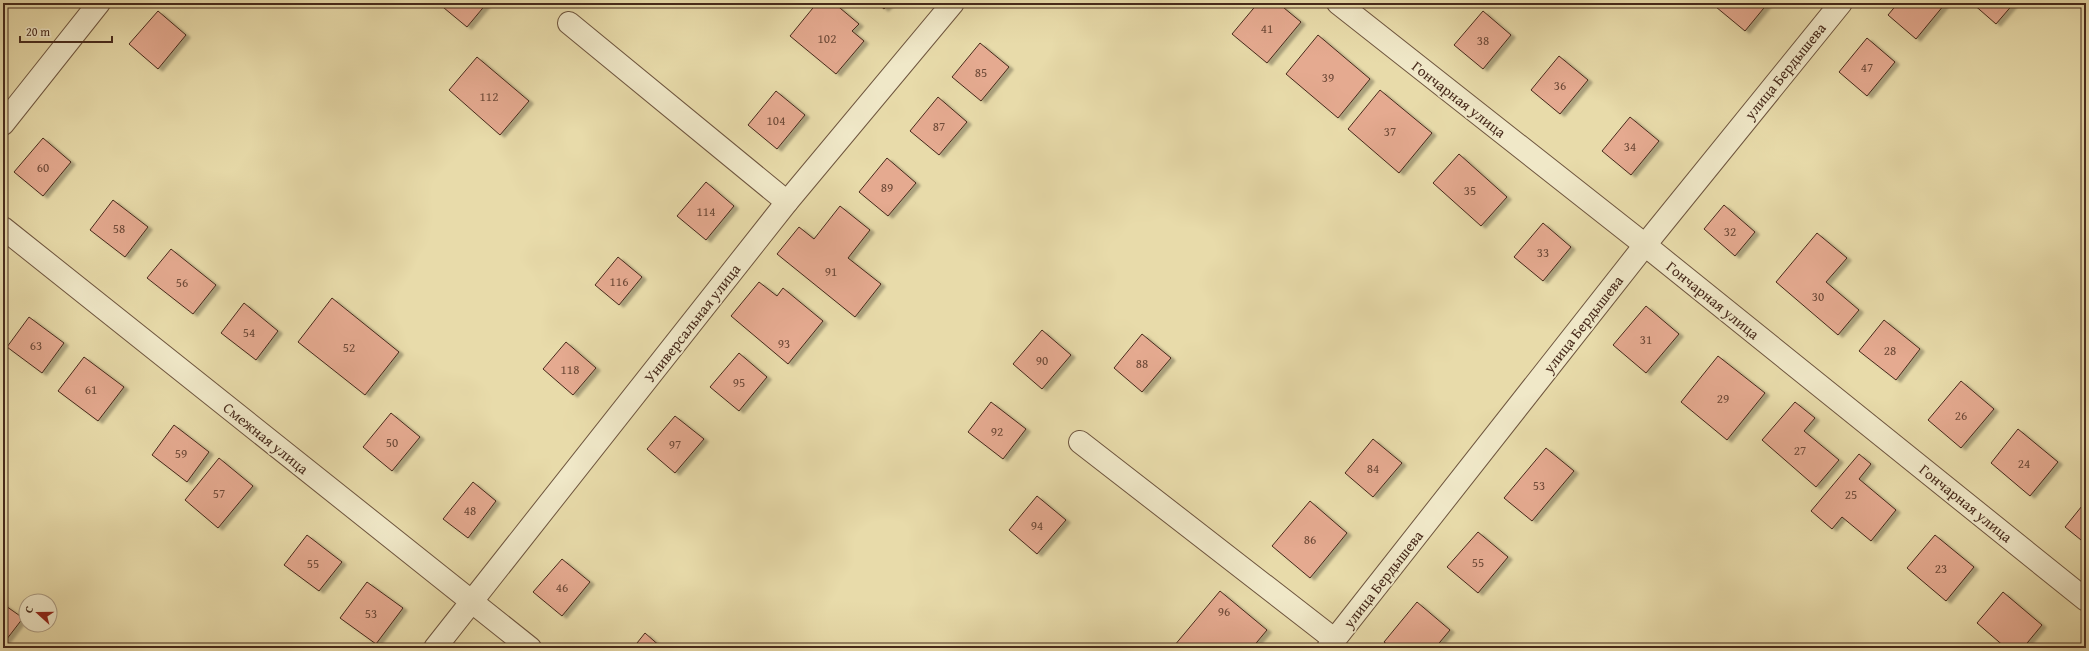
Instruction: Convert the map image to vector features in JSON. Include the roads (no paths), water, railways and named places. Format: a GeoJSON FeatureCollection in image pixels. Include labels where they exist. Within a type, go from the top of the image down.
{"type":"FeatureCollection","features":[{"type":"Feature","properties":{"kind":"street"},"geometry":{"type":"LineString","coordinates":[[3,124],[99,3]]}},
{"type":"Feature","properties":{"kind":"street","name":"Универсальная улица"},"geometry":{"type":"LineString","coordinates":[[435,648],[787,202],[953,3]]}},
{"type":"Feature","properties":{"kind":"street","name":"Гончарная улица"},"geometry":{"type":"LineString","coordinates":[[1338,3],[1645,245],[2086,600]]}},
{"type":"Feature","properties":{"kind":"street","name":"улица Бердышева"},"geometry":{"type":"LineString","coordinates":[[1331,644],[1645,245],[1841,3]]}},
{"type":"Feature","properties":{"kind":"street"},"geometry":{"type":"LineString","coordinates":[[569,23],[787,202]]}},
{"type":"Feature","properties":{"kind":"street","name":"Смежная улица"},"geometry":{"type":"LineString","coordinates":[[3,228],[530,648]]}},
{"type":"Feature","properties":{"kind":"street"},"geometry":{"type":"LineString","coordinates":[[1080,442],[1331,644]]}}]}
